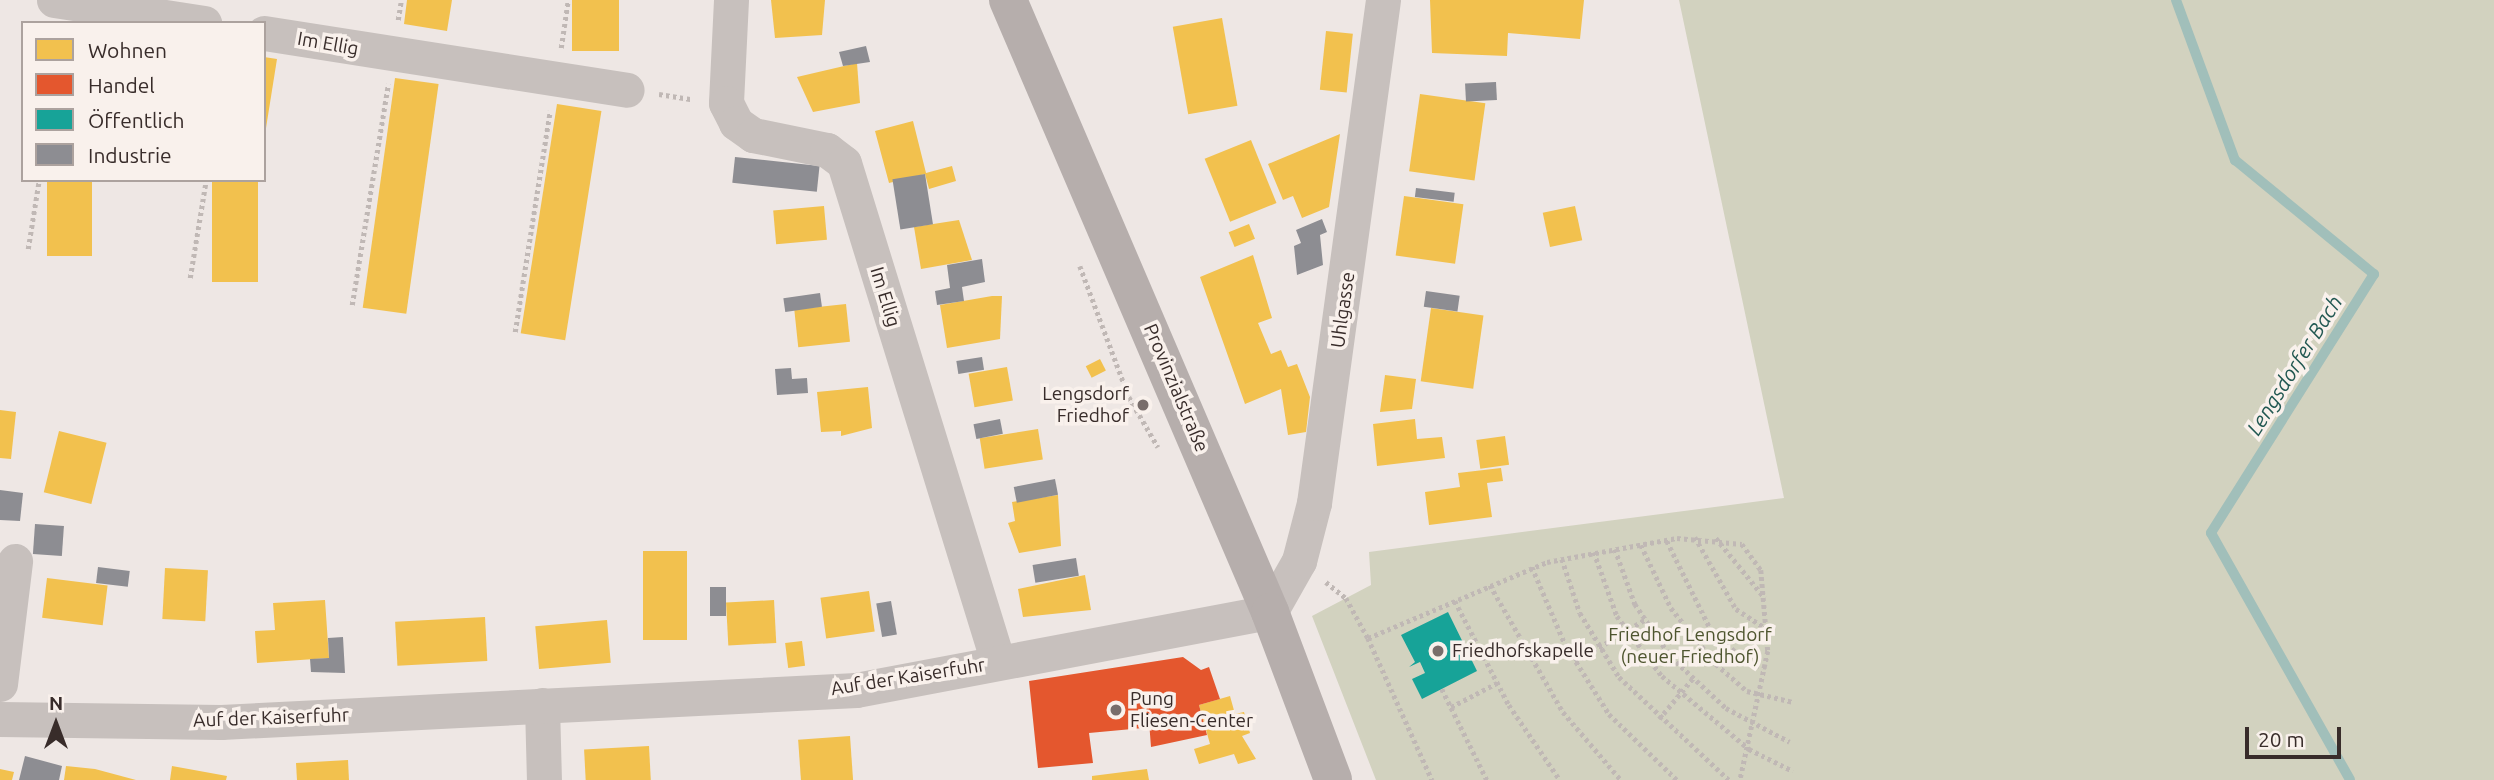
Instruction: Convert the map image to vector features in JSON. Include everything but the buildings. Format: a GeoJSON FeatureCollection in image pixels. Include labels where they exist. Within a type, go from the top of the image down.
{"type":"FeatureCollection","features":[{"type":"Feature","properties":{"kind":"main road","name":"Provinzialstraße"},"geometry":{"type":"LineString","coordinates":[[1007,0],[1270,611],[1333,780]]}},
{"type":"Feature","properties":{"kind":"street"},"geometry":{"type":"LineString","coordinates":[[54,0],[191,21]]}},
{"type":"Feature","properties":{"kind":"street"},"geometry":{"type":"LineString","coordinates":[[726,103],[731,0]]}},
{"type":"Feature","properties":{"kind":"street","name":"Uhlgasse"},"geometry":{"type":"LineString","coordinates":[[1270,611],[1298,561],[1314,503],[1383,0]]}},
{"type":"Feature","properties":{"kind":"street","name":"Im Ellig"},"geometry":{"type":"LineString","coordinates":[[266,33],[627,90]]}},
{"type":"Feature","properties":{"kind":"street","name":"Im Ellig"},"geometry":{"type":"LineString","coordinates":[[726,103],[753,135],[827,150],[844,163],[998,662]]}},
{"type":"Feature","properties":{"kind":"street"},"geometry":{"type":"LineString","coordinates":[[0,684],[15,561]]}},
{"type":"Feature","properties":{"kind":"street","name":"Auf der Kaiserfuhr"},"geometry":{"type":"LineString","coordinates":[[0,719],[221,722],[856,690],[1270,611]]}},
{"type":"Feature","properties":{"kind":"street"},"geometry":{"type":"LineString","coordinates":[[542,705],[544,780]]}},
{"type":"Feature","properties":{"kind":"path"},"geometry":{"type":"LineString","coordinates":[[515,332],[568,0]]}},
{"type":"Feature","properties":{"kind":"path"},"geometry":{"type":"LineString","coordinates":[[352,305],[392,55]]}},
{"type":"Feature","properties":{"kind":"path"},"geometry":{"type":"LineString","coordinates":[[627,90],[726,103]]}},
{"type":"Feature","properties":{"kind":"path"},"geometry":{"type":"LineString","coordinates":[[29,250],[40,182]]}},
{"type":"Feature","properties":{"kind":"path"},"geometry":{"type":"LineString","coordinates":[[190,278],[206,182]]}},
{"type":"Feature","properties":{"kind":"path"},"geometry":{"type":"LineString","coordinates":[[1695,537],[1736,609],[1767,629]]}},
{"type":"Feature","properties":{"kind":"path"},"geometry":{"type":"LineString","coordinates":[[1368,638],[1532,567],[1562,559],[1695,537],[1716,537],[1742,544],[1754,557],[1765,598],[1767,667],[1740,780]]}},
{"type":"Feature","properties":{"kind":"path"},"geometry":{"type":"LineString","coordinates":[[1716,537],[1765,598]]}},
{"type":"Feature","properties":{"kind":"path"},"geometry":{"type":"LineString","coordinates":[[1667,541],[1711,630],[1749,664],[1767,667]]}},
{"type":"Feature","properties":{"kind":"path"},"geometry":{"type":"LineString","coordinates":[[1641,545],[1687,632],[1716,664],[1762,696],[1793,702]]}},
{"type":"Feature","properties":{"kind":"path"},"geometry":{"type":"LineString","coordinates":[[1615,549],[1644,620],[1693,678],[1755,724],[1790,742]]}},
{"type":"Feature","properties":{"kind":"path"},"geometry":{"type":"LineString","coordinates":[[1594,552],[1626,630],[1680,693],[1749,749],[1793,771]]}},
{"type":"Feature","properties":{"kind":"path"},"geometry":{"type":"LineString","coordinates":[[1562,559],[1601,648],[1659,719],[1729,780]]}},
{"type":"Feature","properties":{"kind":"path"},"geometry":{"type":"LineString","coordinates":[[1532,567],[1575,662],[1609,714],[1676,780]]}},
{"type":"Feature","properties":{"kind":"path"},"geometry":{"type":"LineString","coordinates":[[1490,585],[1563,712],[1621,780]]}},
{"type":"Feature","properties":{"kind":"path"},"geometry":{"type":"LineString","coordinates":[[1346,598],[1368,638],[1432,780]]}},
{"type":"Feature","properties":{"kind":"path"},"geometry":{"type":"LineString","coordinates":[[1455,601],[1497,683],[1560,780]]}},
{"type":"Feature","properties":{"kind":"path"},"geometry":{"type":"LineString","coordinates":[[1575,662],[1644,620]]}},
{"type":"Feature","properties":{"kind":"path"},"geometry":{"type":"LineString","coordinates":[[1659,719],[1693,678]]}},
{"type":"Feature","properties":{"kind":"path"},"geometry":{"type":"LineString","coordinates":[[1451,707],[1497,683]]}},
{"type":"Feature","properties":{"kind":"path"},"geometry":{"type":"LineString","coordinates":[[1442,689],[1488,780]]}},
{"type":"Feature","properties":{"kind":"green space","name":"Friedhof Lengsdorf (neuer Friedhof)"},"geometry":{"type":"Polygon","coordinates":[[[1679,0],[2494,0],[2494,780],[1376,780],[1312,616],[1371,585],[1369,552],[1784,498],[1679,0]]]}},
{"type":"Feature","properties":{"kind":"waterway","name":"Lengsdorfer Bach"},"geometry":{"type":"LineString","coordinates":[[2176,0],[2235,160],[2374,274],[2211,533],[2350,780]]}},
{"type":"Feature","properties":{"kind":"place","name":"Lengsdorf Friedhof"},"geometry":{"type":"Point","coordinates":[1143,405]}},
{"type":"Feature","properties":{"kind":"place","name":"Friedhofskapelle"},"geometry":{"type":"Point","coordinates":[1438,651]}},
{"type":"Feature","properties":{"kind":"place","name":"Pung Fliesen-Center"},"geometry":{"type":"Point","coordinates":[1116,710]}}]}
